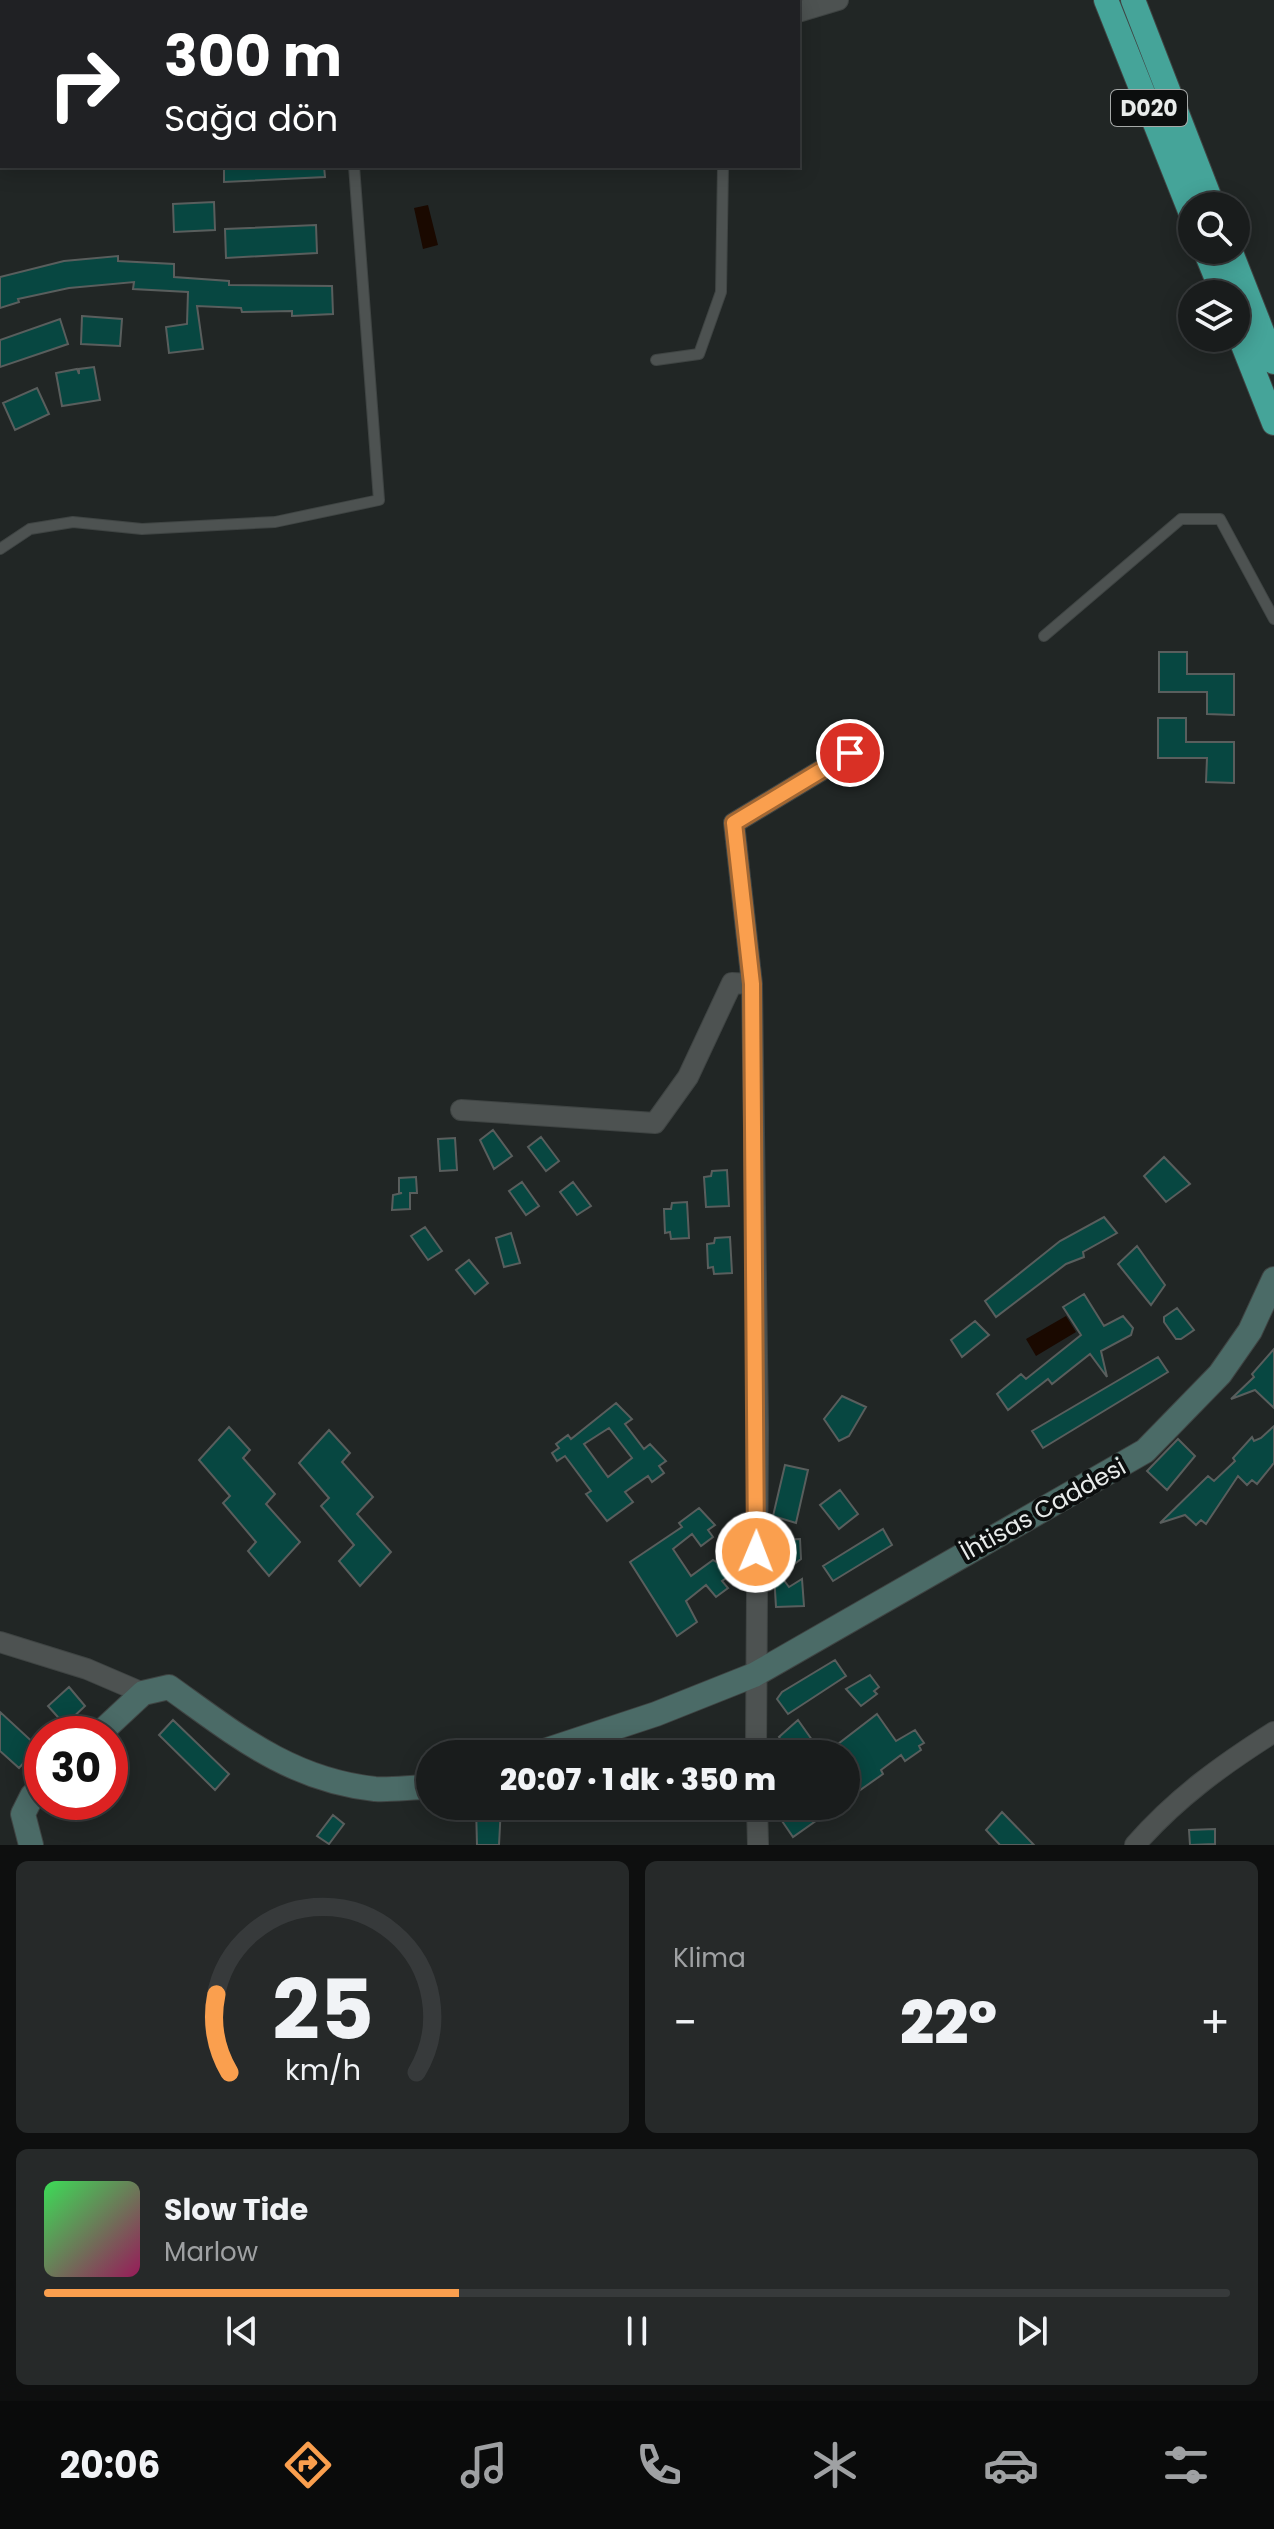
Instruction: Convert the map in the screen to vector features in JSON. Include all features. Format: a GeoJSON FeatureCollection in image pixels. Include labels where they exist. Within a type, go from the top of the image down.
{"type":"FeatureCollection","features":[{"type":"Feature","properties":{"kind":"highway","name":"D020"},"geometry":{"type":"LineString","coordinates":[[1106,0],[1182,192]]}},
{"type":"Feature","properties":{"kind":"highway","name":"D020"},"geometry":{"type":"LineString","coordinates":[[1133,0],[1208,192]]}},
{"type":"Feature","properties":{"kind":"highway"},"geometry":{"type":"LineString","coordinates":[[1236,264],[1274,362]]}},
{"type":"Feature","properties":{"kind":"highway"},"geometry":{"type":"LineString","coordinates":[[1246,352],[1274,423]]}},
{"type":"Feature","properties":{"kind":"street"},"geometry":{"type":"LineString","coordinates":[[800,11],[838,0]]}},
{"type":"Feature","properties":{"kind":"street"},"geometry":{"type":"LineString","coordinates":[[756,1740],[758,1429],[752,984],[734,823],[850,753]]}},
{"type":"Feature","properties":{"kind":"street"},"geometry":{"type":"LineString","coordinates":[[461,1110],[655,1123],[688,1077],[732,983],[752,984]]}},
{"type":"Feature","properties":{"kind":"street","name":"İhtisas Caddesi"},"geometry":{"type":"LineString","coordinates":[[577,1740],[713,1694],[754,1675],[1145,1451],[1220,1374],[1250,1331],[1274,1279]]}},
{"type":"Feature","properties":{"kind":"street"},"geometry":{"type":"LineString","coordinates":[[0,1642],[87,1669],[143,1693]]}},
{"type":"Feature","properties":{"kind":"street"},"geometry":{"type":"LineString","coordinates":[[118,1716],[143,1693],[169,1687],[262,1754],[317,1776],[375,1789],[416,1788]]}},
{"type":"Feature","properties":{"kind":"street"},"geometry":{"type":"LineString","coordinates":[[1135,1845],[1164,1811],[1217,1767],[1274,1732]]}},
{"type":"Feature","properties":{"kind":"street"},"geometry":{"type":"LineString","coordinates":[[25,1820],[31,1845]]}},
{"type":"Feature","properties":{"kind":"street"},"geometry":{"type":"LineString","coordinates":[[757,1820],[758,1845]]}},
{"type":"Feature","properties":{"kind":"lane"},"geometry":{"type":"LineString","coordinates":[[0,549],[30,529],[73,522],[142,529],[275,522],[379,500],[354,168]]}},
{"type":"Feature","properties":{"kind":"lane"},"geometry":{"type":"LineString","coordinates":[[656,360],[699,354],[721,292],[723,168]]}},
{"type":"Feature","properties":{"kind":"lane"},"geometry":{"type":"LineString","coordinates":[[1044,636],[1181,519],[1220,519],[1274,619]]}},
{"type":"Feature","properties":{"kind":"shaded area"},"geometry":{"type":"Polygon","coordinates":[[[428,205],[438,245],[423,249],[414,208],[428,205]]]}},
{"type":"Feature","properties":{"kind":"shaded area"},"geometry":{"type":"Polygon","coordinates":[[[1066,1316],[1076,1332],[1036,1356],[1026,1339],[1066,1316]]]}},
{"type":"Feature","properties":{"kind":"building"},"geometry":{"type":"Polygon","coordinates":[[[224,168],[324,168],[325,177],[224,182],[224,168]]]}},
{"type":"Feature","properties":{"kind":"building"},"geometry":{"type":"Polygon","coordinates":[[[214,202],[215,230],[174,232],[173,204],[214,202]]]}},
{"type":"Feature","properties":{"kind":"building"},"geometry":{"type":"Polygon","coordinates":[[[316,225],[317,253],[226,258],[225,229],[316,225]]]}},
{"type":"Feature","properties":{"kind":"building"},"geometry":{"type":"Polygon","coordinates":[[[118,256],[118,261],[174,264],[174,277],[229,281],[229,285],[332,286],[333,314],[292,316],[292,311],[242,312],[241,308],[197,306],[203,349],[169,353],[166,327],[187,324],[188,292],[133,289],[134,282],[69,288],[18,299],[19,302],[0,308],[0,277],[64,261],[118,256]]]}},
{"type":"Feature","properties":{"kind":"building"},"geometry":{"type":"Polygon","coordinates":[[[82,316],[122,319],[120,346],[81,344],[82,316]]]}},
{"type":"Feature","properties":{"kind":"building"},"geometry":{"type":"Polygon","coordinates":[[[60,319],[68,344],[0,367],[0,340],[60,319]]]}},
{"type":"Feature","properties":{"kind":"building"},"geometry":{"type":"Polygon","coordinates":[[[94,367],[100,400],[62,406],[56,373],[77,369],[79,374],[79,369],[94,367]]]}},
{"type":"Feature","properties":{"kind":"building"},"geometry":{"type":"Polygon","coordinates":[[[37,388],[49,414],[15,430],[3,403],[37,388]]]}},
{"type":"Feature","properties":{"kind":"building"},"geometry":{"type":"Polygon","coordinates":[[[1159,652],[1187,652],[1187,674],[1234,674],[1234,715],[1207,714],[1207,692],[1159,692],[1159,652]]]}},
{"type":"Feature","properties":{"kind":"building"},"geometry":{"type":"Polygon","coordinates":[[[1158,718],[1186,718],[1186,742],[1234,742],[1234,783],[1206,782],[1207,758],[1158,758],[1158,718]]]}},
{"type":"Feature","properties":{"kind":"building"},"geometry":{"type":"Polygon","coordinates":[[[493,1130],[512,1156],[494,1169],[480,1140],[493,1130]]]}},
{"type":"Feature","properties":{"kind":"building"},"geometry":{"type":"Polygon","coordinates":[[[541,1137],[559,1161],[546,1171],[528,1147],[541,1137]]]}},
{"type":"Feature","properties":{"kind":"building"},"geometry":{"type":"Polygon","coordinates":[[[455,1138],[457,1170],[440,1171],[438,1139],[455,1138]]]}},
{"type":"Feature","properties":{"kind":"building"},"geometry":{"type":"Polygon","coordinates":[[[1164,1157],[1190,1184],[1166,1202],[1144,1176],[1164,1157]]]}},
{"type":"Feature","properties":{"kind":"building"},"geometry":{"type":"Polygon","coordinates":[[[727,1170],[729,1206],[706,1207],[704,1177],[711,1176],[712,1171],[727,1170]]]}},
{"type":"Feature","properties":{"kind":"building"},"geometry":{"type":"Polygon","coordinates":[[[416,1177],[417,1193],[410,1193],[410,1209],[392,1210],[393,1195],[402,1193],[399,1193],[399,1178],[416,1177]]]}},
{"type":"Feature","properties":{"kind":"building"},"geometry":{"type":"Polygon","coordinates":[[[522,1182],[539,1206],[526,1215],[509,1191],[522,1182]]]}},
{"type":"Feature","properties":{"kind":"building"},"geometry":{"type":"Polygon","coordinates":[[[573,1182],[591,1206],[577,1215],[560,1192],[573,1182]]]}},
{"type":"Feature","properties":{"kind":"building"},"geometry":{"type":"Polygon","coordinates":[[[687,1202],[689,1238],[671,1239],[670,1232],[665,1233],[664,1209],[671,1209],[672,1203],[687,1202]]]}},
{"type":"Feature","properties":{"kind":"building"},"geometry":{"type":"Polygon","coordinates":[[[1104,1217],[1117,1233],[1083,1252],[1084,1257],[1066,1264],[996,1317],[985,1301],[1060,1241],[1104,1217]]]}},
{"type":"Feature","properties":{"kind":"building"},"geometry":{"type":"Polygon","coordinates":[[[425,1227],[442,1251],[428,1260],[411,1236],[425,1227]]]}},
{"type":"Feature","properties":{"kind":"building"},"geometry":{"type":"Polygon","coordinates":[[[511,1233],[520,1263],[504,1267],[496,1238],[511,1233]]]}},
{"type":"Feature","properties":{"kind":"building"},"geometry":{"type":"Polygon","coordinates":[[[730,1237],[732,1273],[714,1274],[713,1267],[708,1268],[707,1244],[714,1243],[715,1238],[730,1237]]]}},
{"type":"Feature","properties":{"kind":"building"},"geometry":{"type":"Polygon","coordinates":[[[1137,1246],[1165,1285],[1151,1305],[1118,1264],[1137,1246]]]}},
{"type":"Feature","properties":{"kind":"building"},"geometry":{"type":"Polygon","coordinates":[[[469,1260],[488,1283],[475,1294],[456,1270],[469,1260]]]}},
{"type":"Feature","properties":{"kind":"building"},"geometry":{"type":"Polygon","coordinates":[[[1084,1294],[1104,1326],[1123,1316],[1133,1328],[1131,1335],[1101,1351],[1107,1377],[1090,1354],[1052,1384],[1048,1379],[1008,1410],[997,1394],[1021,1374],[1026,1379],[1081,1335],[1063,1307],[1084,1294]]]}},
{"type":"Feature","properties":{"kind":"building"},"geometry":{"type":"Polygon","coordinates":[[[1177,1308],[1194,1330],[1181,1339],[1176,1339],[1164,1322],[1164,1317],[1177,1308]]]}},
{"type":"Feature","properties":{"kind":"building"},"geometry":{"type":"Polygon","coordinates":[[[975,1321],[989,1335],[962,1357],[951,1340],[975,1321]]]}},
{"type":"Feature","properties":{"kind":"building"},"geometry":{"type":"Polygon","coordinates":[[[1274,1349],[1274,1408],[1255,1390],[1231,1399],[1254,1377],[1252,1374],[1274,1349]]]}},
{"type":"Feature","properties":{"kind":"building"},"geometry":{"type":"Polygon","coordinates":[[[1158,1357],[1168,1372],[1043,1448],[1032,1431],[1158,1357]]]}},
{"type":"Feature","properties":{"kind":"building"},"geometry":{"type":"Polygon","coordinates":[[[842,1396],[866,1407],[849,1436],[839,1441],[824,1419],[842,1396]]]}},
{"type":"Feature","properties":{"kind":"building"},"geometry":{"type":"Polygon","coordinates":[[[616,1403],[632,1419],[625,1424],[644,1449],[650,1444],[666,1461],[659,1466],[664,1473],[652,1482],[648,1476],[625,1492],[633,1502],[607,1521],[586,1494],[591,1491],[565,1456],[557,1461],[552,1453],[559,1448],[556,1444],[568,1435],[571,1439],[616,1403]],[[609,1428],[584,1444],[608,1477],[632,1458],[609,1428]]]}},
{"type":"Feature","properties":{"kind":"building"},"geometry":{"type":"Polygon","coordinates":[[[1274,1426],[1274,1463],[1257,1484],[1252,1480],[1247,1485],[1238,1476],[1206,1524],[1201,1520],[1196,1525],[1185,1515],[1160,1523],[1208,1476],[1214,1481],[1235,1461],[1233,1458],[1252,1437],[1254,1441],[1261,1438],[1274,1426]]]}},
{"type":"Feature","properties":{"kind":"building"},"geometry":{"type":"Polygon","coordinates":[[[229,1427],[250,1450],[243,1458],[275,1494],[266,1504],[300,1542],[269,1576],[248,1551],[256,1542],[223,1503],[230,1496],[199,1460],[229,1427]]]}},
{"type":"Feature","properties":{"kind":"building"},"geometry":{"type":"Polygon","coordinates":[[[329,1430],[350,1453],[342,1462],[373,1497],[357,1514],[391,1552],[360,1586],[339,1561],[354,1545],[321,1506],[329,1498],[299,1463],[329,1430]]]}},
{"type":"Feature","properties":{"kind":"building"},"geometry":{"type":"Polygon","coordinates":[[[1178,1439],[1195,1456],[1167,1490],[1147,1471],[1178,1439]]]}},
{"type":"Feature","properties":{"kind":"building"},"geometry":{"type":"Polygon","coordinates":[[[785,1465],[808,1470],[796,1523],[773,1516],[785,1465]]]}},
{"type":"Feature","properties":{"kind":"building"},"geometry":{"type":"Polygon","coordinates":[[[840,1490],[858,1514],[839,1529],[820,1505],[840,1490]]]}},
{"type":"Feature","properties":{"kind":"building"},"geometry":{"type":"Polygon","coordinates":[[[699,1508],[715,1525],[708,1530],[713,1537],[701,1546],[692,1534],[673,1549],[691,1576],[713,1560],[721,1565],[729,1576],[722,1581],[728,1588],[716,1597],[706,1585],[686,1601],[697,1622],[677,1636],[630,1562],[682,1527],[679,1523],[699,1508]]]}},
{"type":"Feature","properties":{"kind":"building"},"geometry":{"type":"Polygon","coordinates":[[[883,1529],[892,1545],[833,1581],[823,1566],[883,1529]]]}},
{"type":"Feature","properties":{"kind":"building"},"geometry":{"type":"Polygon","coordinates":[[[800,1539],[801,1559],[780,1575],[789,1587],[802,1579],[804,1606],[776,1607],[772,1540],[800,1539]]]}},
{"type":"Feature","properties":{"kind":"building"},"geometry":{"type":"Polygon","coordinates":[[[835,1660],[846,1676],[788,1714],[777,1699],[782,1692],[835,1660]]]}},
{"type":"Feature","properties":{"kind":"building"},"geometry":{"type":"Polygon","coordinates":[[[870,1675],[879,1687],[874,1691],[877,1694],[861,1706],[846,1689],[870,1675]]]}},
{"type":"Feature","properties":{"kind":"building"},"geometry":{"type":"Polygon","coordinates":[[[69,1687],[85,1706],[74,1716],[57,1716],[48,1706],[69,1687]]]}},
{"type":"Feature","properties":{"kind":"building"},"geometry":{"type":"Polygon","coordinates":[[[0,1712],[24,1734],[24,1762],[19,1768],[0,1751],[0,1712]]]}},
{"type":"Feature","properties":{"kind":"building"},"geometry":{"type":"Polygon","coordinates":[[[877,1714],[896,1741],[915,1730],[924,1743],[919,1746],[921,1750],[905,1761],[901,1755],[881,1770],[883,1774],[860,1790],[860,1740],[843,1740],[877,1714]]]}},
{"type":"Feature","properties":{"kind":"building"},"geometry":{"type":"Polygon","coordinates":[[[173,1720],[229,1774],[215,1790],[159,1735],[173,1720]]]}},
{"type":"Feature","properties":{"kind":"building"},"geometry":{"type":"Polygon","coordinates":[[[798,1720],[812,1740],[781,1740],[779,1737],[798,1720]]]}},
{"type":"Feature","properties":{"kind":"building"},"geometry":{"type":"Polygon","coordinates":[[[1002,1812],[1034,1845],[1000,1845],[986,1830],[1002,1812]]]}},
{"type":"Feature","properties":{"kind":"building"},"geometry":{"type":"Polygon","coordinates":[[[333,1815],[344,1824],[329,1844],[317,1836],[333,1815]]]}},
{"type":"Feature","properties":{"kind":"building"},"geometry":{"type":"Polygon","coordinates":[[[476,1820],[500,1820],[499,1845],[477,1845],[476,1820]]]}},
{"type":"Feature","properties":{"kind":"building"},"geometry":{"type":"Polygon","coordinates":[[[783,1820],[817,1820],[793,1837],[783,1820]]]}},
{"type":"Feature","properties":{"kind":"building"},"geometry":{"type":"Polygon","coordinates":[[[1215,1829],[1215,1844],[1190,1845],[1189,1830],[1215,1829]]]}},
{"type":"Feature","properties":{"kind":"route"},"geometry":{"type":"LineString","coordinates":[[756,1552],[758,1429],[752,984],[734,823],[850,753]]}}]}
